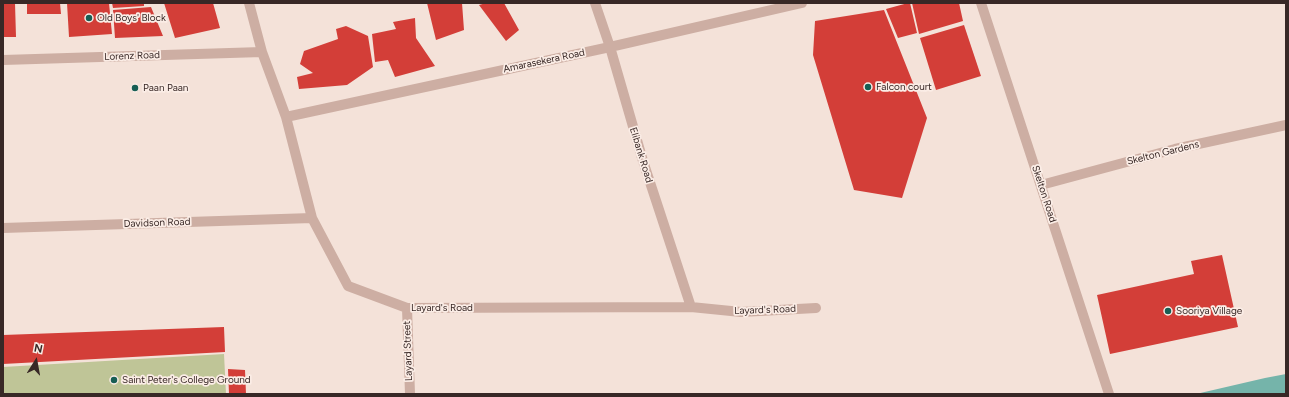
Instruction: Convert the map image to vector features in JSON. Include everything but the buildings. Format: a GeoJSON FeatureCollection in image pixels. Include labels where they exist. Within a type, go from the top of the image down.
{"type":"FeatureCollection","features":[{"type":"Feature","properties":{"kind":"street","name":"Layard's Road"},"geometry":{"type":"LineString","coordinates":[[249,3],[262,52],[286,117],[312,218],[348,286],[407,308],[691,307],[742,312],[816,308]]}},
{"type":"Feature","properties":{"kind":"street","name":"Elibank Road"},"geometry":{"type":"LineString","coordinates":[[595,3],[610,47],[642,161],[691,307]]}},
{"type":"Feature","properties":{"kind":"street","name":"Amarasekera Road"},"geometry":{"type":"LineString","coordinates":[[286,117],[610,47],[802,3]]}},
{"type":"Feature","properties":{"kind":"street","name":"Skelton Road"},"geometry":{"type":"LineString","coordinates":[[981,3],[1108,390]]}},
{"type":"Feature","properties":{"kind":"street","name":"Lorenz Road"},"geometry":{"type":"LineString","coordinates":[[3,60],[262,52]]}},
{"type":"Feature","properties":{"kind":"street","name":"Skelton Gardens"},"geometry":{"type":"LineString","coordinates":[[1040,185],[1176,149],[1286,125]]}},
{"type":"Feature","properties":{"kind":"street","name":"Davidson Road"},"geometry":{"type":"LineString","coordinates":[[3,228],[312,218]]}},
{"type":"Feature","properties":{"kind":"street","name":"Layard Street"},"geometry":{"type":"LineString","coordinates":[[407,308],[410,394]]}},
{"type":"Feature","properties":{"kind":"green space","name":"Saint Peter's College Ground"},"geometry":{"type":"Polygon","coordinates":[[[224,354],[226,394],[3,394],[3,367],[224,354]]]}},
{"type":"Feature","properties":{"kind":"water"},"geometry":{"type":"Polygon","coordinates":[[[1286,374],[1286,394],[1196,394],[1265,378],[1286,374]]]}},
{"type":"Feature","properties":{"kind":"place","name":"Old Boys' Block"},"geometry":{"type":"Point","coordinates":[89,18]}},
{"type":"Feature","properties":{"kind":"place","name":"Falcon court"},"geometry":{"type":"Point","coordinates":[868,87]}},
{"type":"Feature","properties":{"kind":"place","name":"Paan Paan"},"geometry":{"type":"Point","coordinates":[135,88]}},
{"type":"Feature","properties":{"kind":"place","name":"Sooriya Village"},"geometry":{"type":"Point","coordinates":[1168,311]}},
{"type":"Feature","properties":{"kind":"place","name":"Saint Peter's College Ground"},"geometry":{"type":"Point","coordinates":[114,380]}}]}
